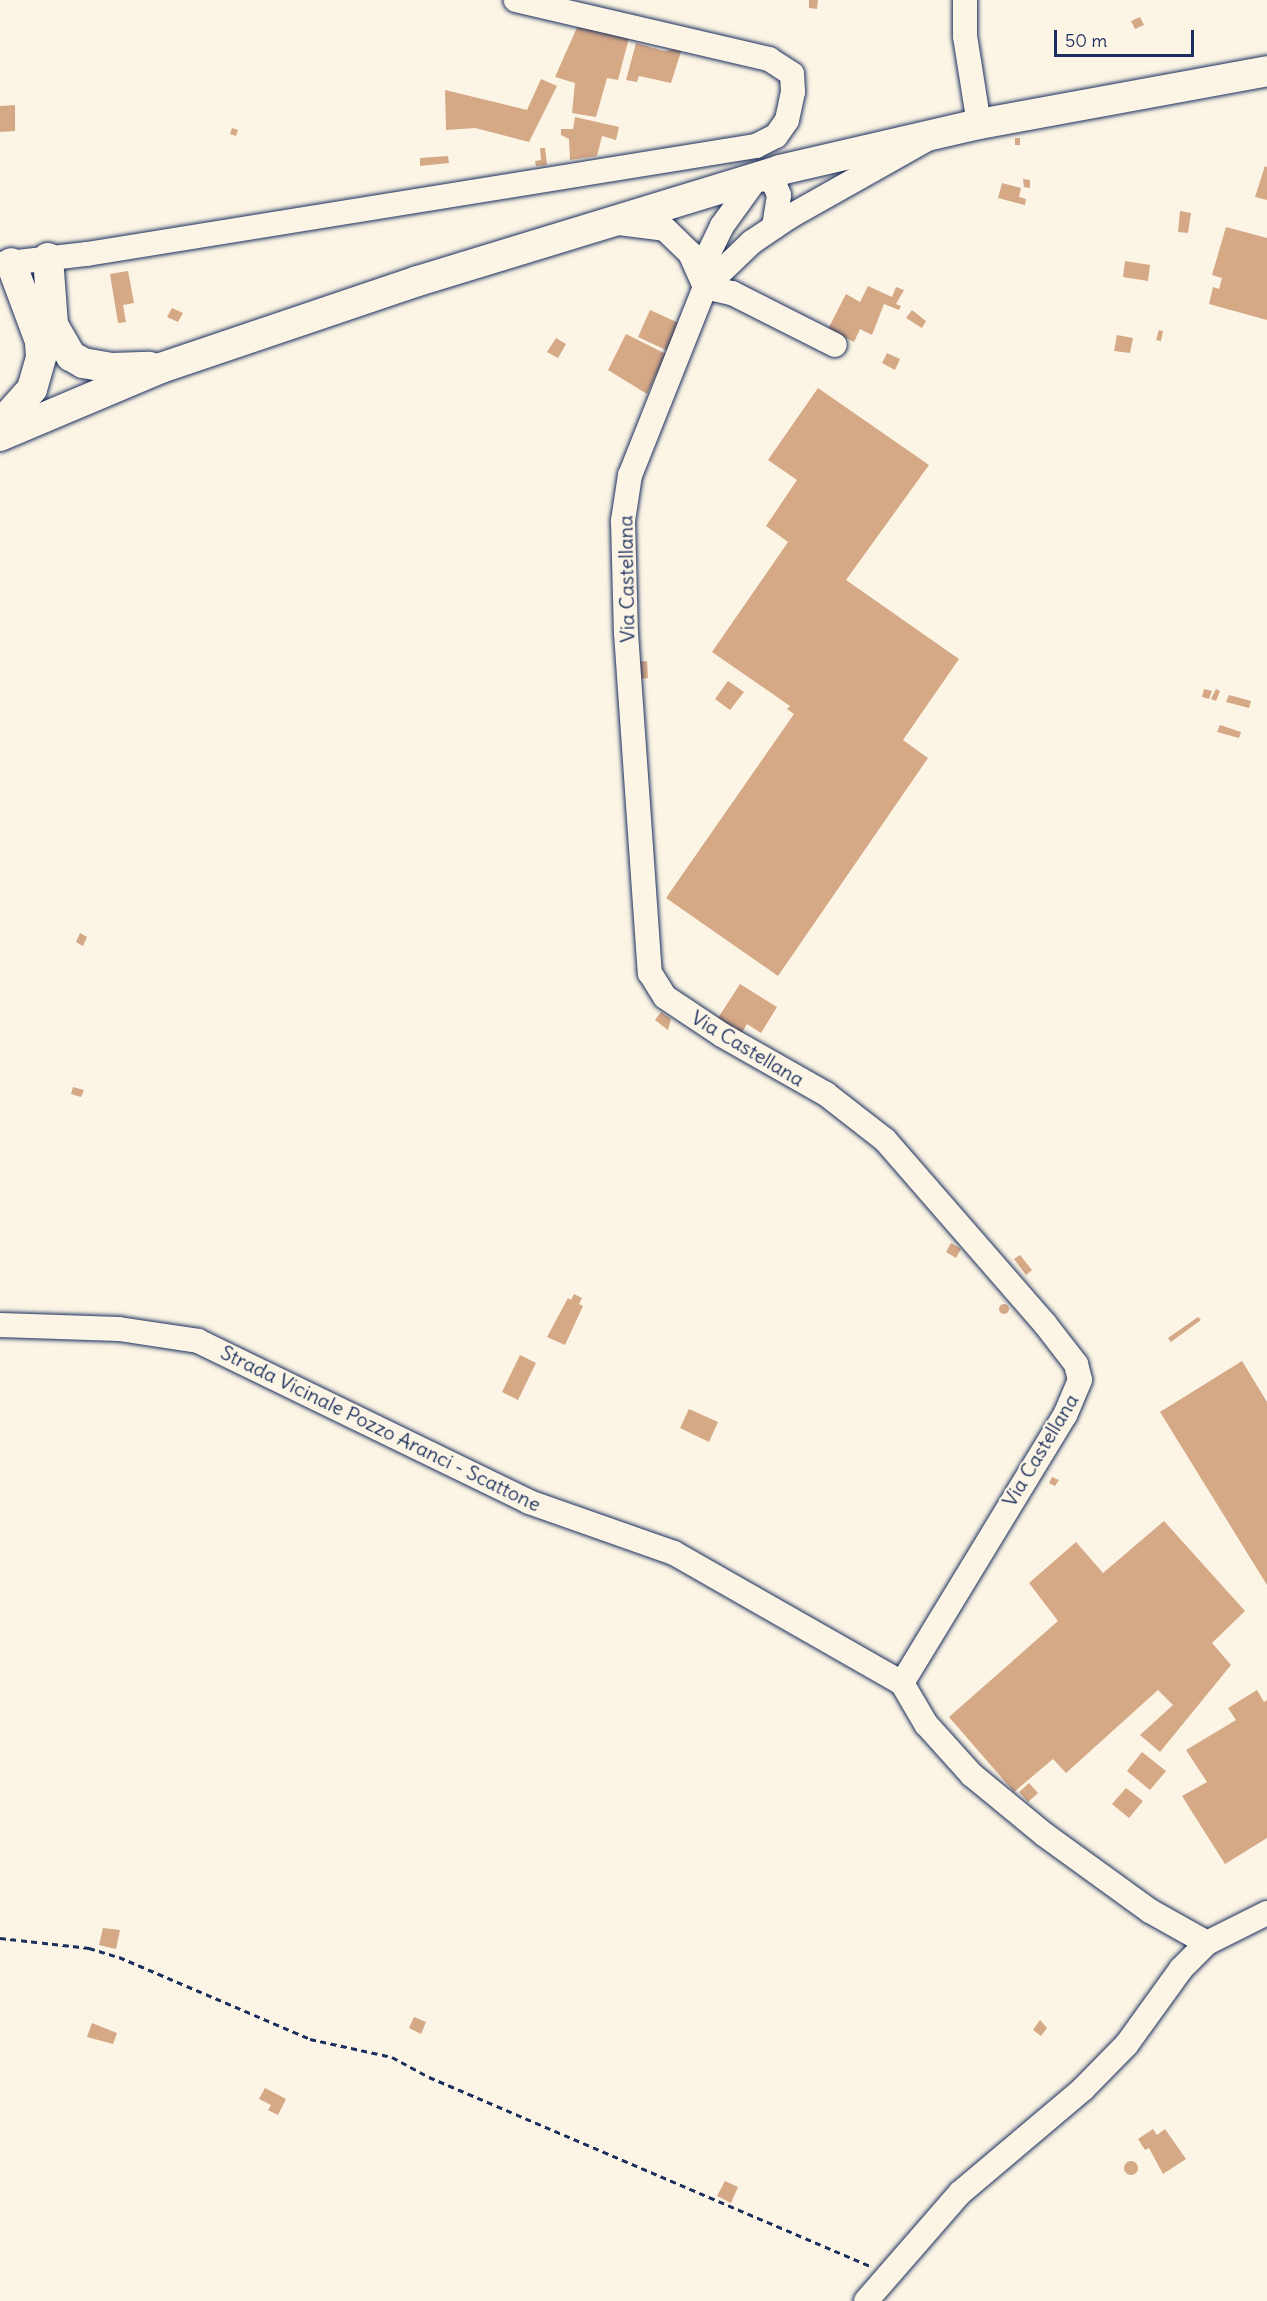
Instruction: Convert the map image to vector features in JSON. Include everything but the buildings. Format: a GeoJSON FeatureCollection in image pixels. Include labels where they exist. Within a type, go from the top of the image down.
{"type":"FeatureCollection","features":[{"type":"Feature","properties":{"kind":"main road"},"geometry":{"type":"LineString","coordinates":[[0,436],[161,368],[418,281],[758,176],[979,124],[1267,71]]}},
{"type":"Feature","properties":{"kind":"main road"},"geometry":{"type":"LineString","coordinates":[[48,258],[53,325],[71,356],[83,363],[112,368],[161,368]]}},
{"type":"Feature","properties":{"kind":"main road"},"geometry":{"type":"LineString","coordinates":[[0,424],[32,390],[41,357],[40,341],[6,263]]}},
{"type":"Feature","properties":{"kind":"street"},"geometry":{"type":"LineString","coordinates":[[6,263],[756,146],[776,136],[787,120],[793,92],[792,74],[769,59],[516,0]]}},
{"type":"Feature","properties":{"kind":"street"},"geometry":{"type":"LineString","coordinates":[[965,0],[965,36],[979,124]]}},
{"type":"Feature","properties":{"kind":"street","name":"Via Castellana"},"geometry":{"type":"LineString","coordinates":[[705,287],[730,261],[774,227],[935,134]]}},
{"type":"Feature","properties":{"kind":"street"},"geometry":{"type":"LineString","coordinates":[[758,176],[774,183],[778,195],[774,227]]}},
{"type":"Feature","properties":{"kind":"street","name":"Via Castellana"},"geometry":{"type":"LineString","coordinates":[[758,176],[722,226],[709,253],[705,287],[630,475],[623,521],[638,843],[650,972],[665,997],[722,1035],[826,1094],[885,1140],[1046,1324],[1077,1364],[1080,1380],[1065,1415],[902,1683]]}},
{"type":"Feature","properties":{"kind":"street"},"geometry":{"type":"LineString","coordinates":[[609,222],[665,229],[690,254],[705,287],[732,293],[835,345]]}},
{"type":"Feature","properties":{"kind":"street","name":"Strada Vicinale Pozzo Aranci - Scattone"},"geometry":{"type":"LineString","coordinates":[[0,1324],[119,1329],[198,1341],[529,1502],[674,1553],[902,1683]]}},
{"type":"Feature","properties":{"kind":"street"},"geometry":{"type":"LineString","coordinates":[[902,1683],[926,1724],[972,1775],[1045,1835],[1150,1911],[1207,1943]]}},
{"type":"Feature","properties":{"kind":"street"},"geometry":{"type":"LineString","coordinates":[[866,2301],[887,2274],[960,2193],[1083,2089],[1119,2051],[1181,1969],[1207,1943],[1267,1913]]}},
{"type":"Feature","properties":{"kind":"path"},"geometry":{"type":"LineString","coordinates":[[0,1938],[89,1948],[119,1957],[310,2039],[368,2049],[412,2064],[429,2077],[887,2274]]}}]}
